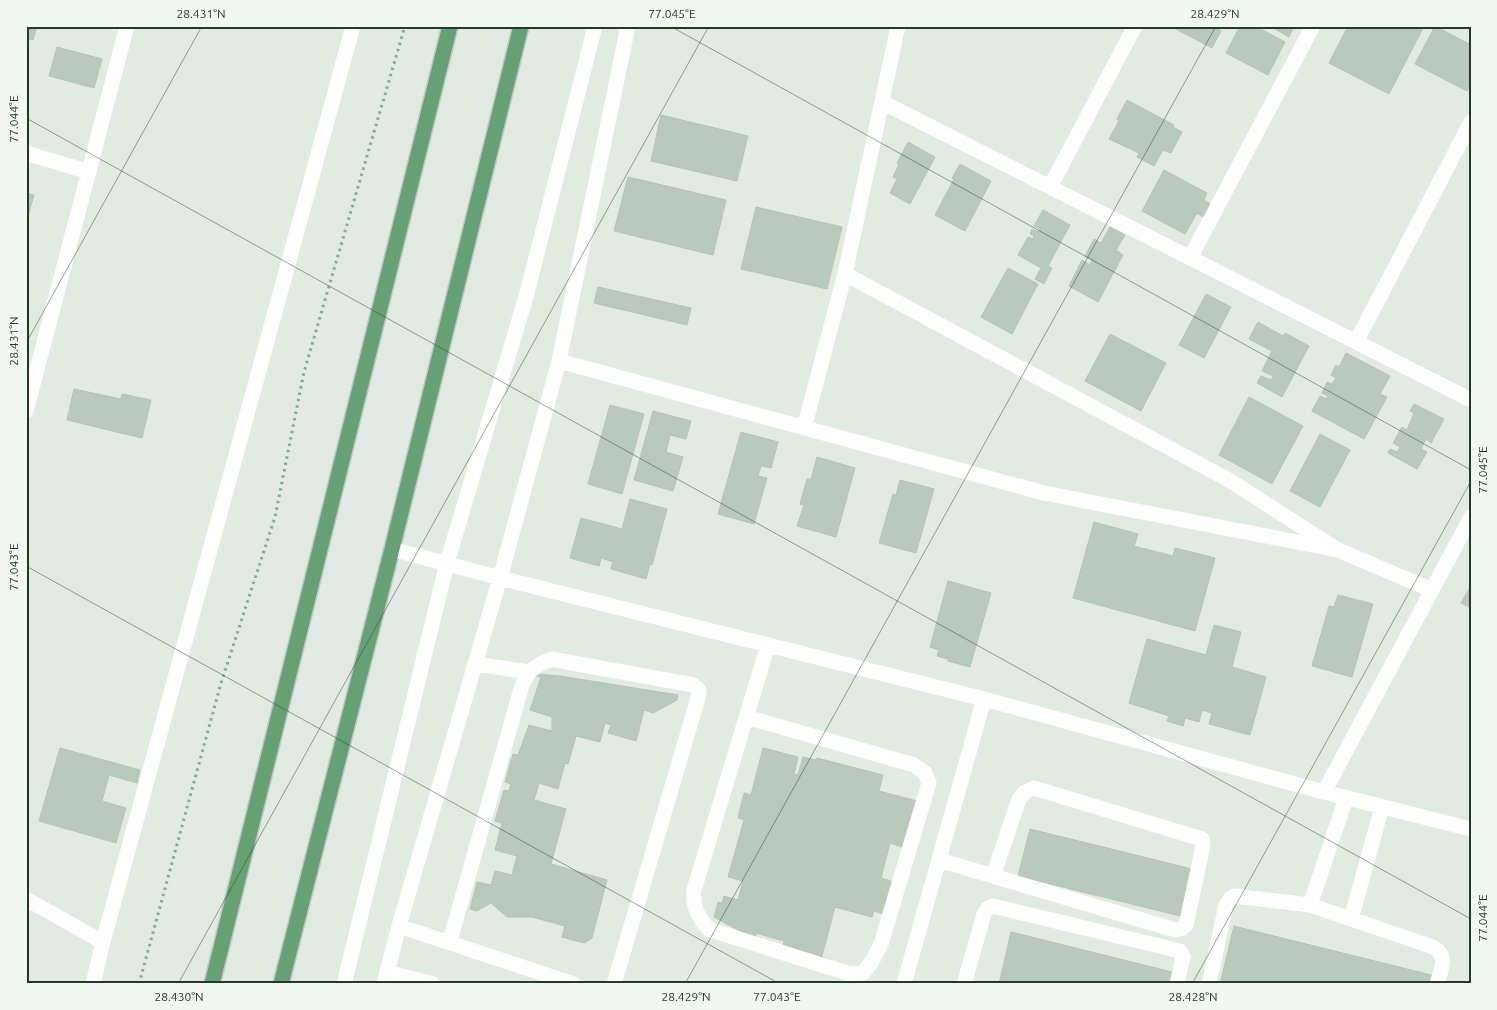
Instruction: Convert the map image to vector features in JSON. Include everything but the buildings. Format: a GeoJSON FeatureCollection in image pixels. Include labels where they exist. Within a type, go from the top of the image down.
{"type":"FeatureCollection","features":[{"type":"Feature","properties":{"kind":"main road"},"geometry":{"type":"LineString","coordinates":[[212,984],[450,26]]}},
{"type":"Feature","properties":{"kind":"main road"},"geometry":{"type":"LineString","coordinates":[[281,984],[392,549],[520,26]]}},
{"type":"Feature","properties":{"kind":"street"},"geometry":{"type":"LineString","coordinates":[[26,411],[127,26]]}},
{"type":"Feature","properties":{"kind":"street"},"geometry":{"type":"LineString","coordinates":[[94,984],[103,942],[353,26]]}},
{"type":"Feature","properties":{"kind":"street"},"geometry":{"type":"LineString","coordinates":[[344,984],[447,563],[527,292],[596,26]]}},
{"type":"Feature","properties":{"kind":"street"},"geometry":{"type":"LineString","coordinates":[[433,984],[385,978],[500,578],[559,361],[628,26]]}},
{"type":"Feature","properties":{"kind":"street"},"geometry":{"type":"LineString","coordinates":[[804,428],[845,274],[898,26]]}},
{"type":"Feature","properties":{"kind":"street"},"geometry":{"type":"LineString","coordinates":[[1050,187],[1135,26]]}},
{"type":"Feature","properties":{"kind":"street"},"geometry":{"type":"LineString","coordinates":[[1190,258],[1313,26]]}},
{"type":"Feature","properties":{"kind":"street"},"geometry":{"type":"LineString","coordinates":[[882,102],[1471,400]]}},
{"type":"Feature","properties":{"kind":"street"},"geometry":{"type":"LineString","coordinates":[[1356,342],[1471,122]]}},
{"type":"Feature","properties":{"kind":"street"},"geometry":{"type":"LineString","coordinates":[[26,153],[88,172]]}},
{"type":"Feature","properties":{"kind":"street"},"geometry":{"type":"LineString","coordinates":[[845,274],[1229,480],[1338,550],[1432,590]]}},
{"type":"Feature","properties":{"kind":"street"},"geometry":{"type":"LineString","coordinates":[[559,361],[1044,494],[1338,550]]}},
{"type":"Feature","properties":{"kind":"street"},"geometry":{"type":"LineString","coordinates":[[1324,792],[1471,517]]}},
{"type":"Feature","properties":{"kind":"street"},"geometry":{"type":"LineString","coordinates":[[392,549],[500,578],[984,699],[1346,798],[1471,829]]}},
{"type":"Feature","properties":{"kind":"street"},"geometry":{"type":"LineString","coordinates":[[746,717],[914,765],[925,773],[929,783],[881,944],[871,963],[863,973],[850,974],[708,929],[698,915],[692,901],[694,890],[746,717],[768,645]]}},
{"type":"Feature","properties":{"kind":"street"},"geometry":{"type":"LineString","coordinates":[[450,942],[522,685],[529,672],[551,659],[693,685],[699,690],[698,698],[614,984]]}},
{"type":"Feature","properties":{"kind":"street"},"geometry":{"type":"LineString","coordinates":[[475,664],[529,672]]}},
{"type":"Feature","properties":{"kind":"street"},"geometry":{"type":"LineString","coordinates":[[905,983],[984,699]]}},
{"type":"Feature","properties":{"kind":"street"},"geometry":{"type":"LineString","coordinates":[[939,860],[1175,930],[1181,929],[1186,925],[1203,846],[1202,839],[1034,788],[1025,792],[1019,799],[993,876]]}},
{"type":"Feature","properties":{"kind":"street"},"geometry":{"type":"LineString","coordinates":[[1310,905],[1346,798]]}},
{"type":"Feature","properties":{"kind":"street"},"geometry":{"type":"LineString","coordinates":[[1351,919],[1382,806]]}},
{"type":"Feature","properties":{"kind":"street"},"geometry":{"type":"LineString","coordinates":[[1208,984],[1226,905],[1235,896],[1310,905],[1440,951],[1443,959],[1437,984]]}},
{"type":"Feature","properties":{"kind":"street"},"geometry":{"type":"LineString","coordinates":[[26,898],[103,942]]}},
{"type":"Feature","properties":{"kind":"street"},"geometry":{"type":"LineString","coordinates":[[964,984],[984,914],[987,909],[993,906],[1174,948],[1180,951],[1182,956],[1177,984]]}},
{"type":"Feature","properties":{"kind":"street"},"geometry":{"type":"LineString","coordinates":[[399,926],[574,984]]}},
{"type":"Feature","properties":{"kind":"path"},"geometry":{"type":"LineString","coordinates":[[139,984],[221,683],[272,526],[304,372],[405,26]]}}]}
